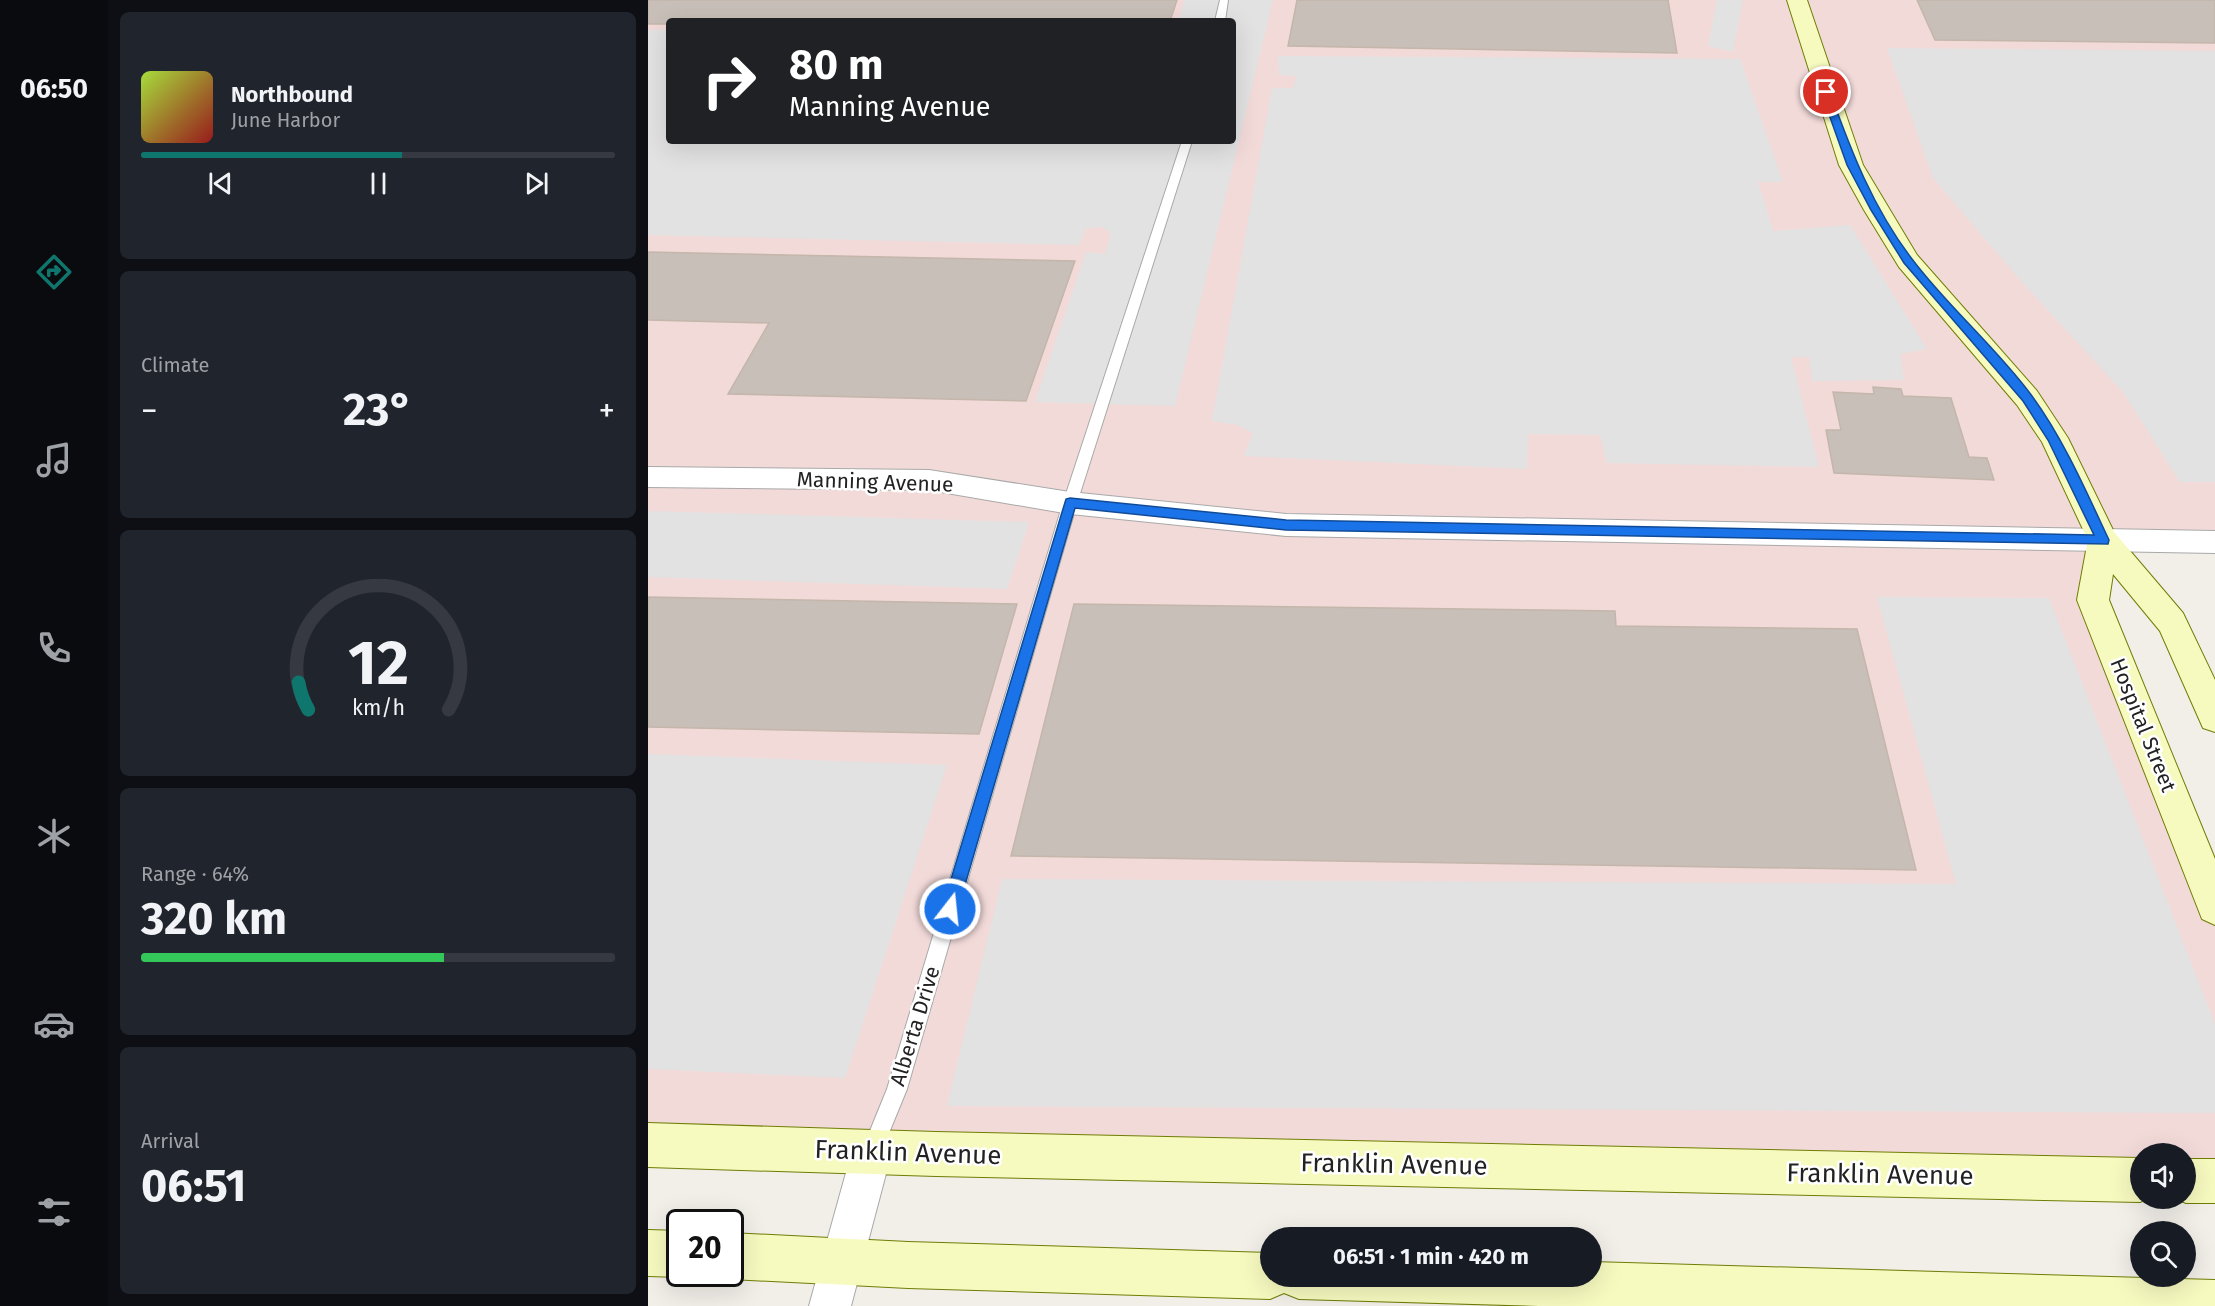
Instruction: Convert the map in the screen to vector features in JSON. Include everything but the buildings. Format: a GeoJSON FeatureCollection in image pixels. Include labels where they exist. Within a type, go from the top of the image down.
{"type":"FeatureCollection","features":[{"type":"Feature","properties":{"kind":"main road"},"geometry":{"type":"LineString","coordinates":[[1797,0],[1851,165],[1876,210],[1908,261],[2027,398],[2054,438],[2103,540],[2172,623],[2215,717]]}},
{"type":"Feature","properties":{"kind":"main road","name":"Hospital Street"},"geometry":{"type":"LineString","coordinates":[[2103,540],[2093,600],[2215,906]]}},
{"type":"Feature","properties":{"kind":"main road","name":"Franklin Avenue"},"geometry":{"type":"LineString","coordinates":[[648,1144],[2130,1180]]}},
{"type":"Feature","properties":{"kind":"main road"},"geometry":{"type":"LineString","coordinates":[[2196,1181],[2215,1181]]}},
{"type":"Feature","properties":{"kind":"main road"},"geometry":{"type":"LineString","coordinates":[[648,1253],[666,1254]]}},
{"type":"Feature","properties":{"kind":"main road"},"geometry":{"type":"LineString","coordinates":[[744,1256],[908,1265],[1260,1276]]}},
{"type":"Feature","properties":{"kind":"main road"},"geometry":{"type":"LineString","coordinates":[[1602,1285],[2215,1302]]}},
{"type":"Feature","properties":{"kind":"street","name":"Manning Avenue"},"geometry":{"type":"LineString","coordinates":[[648,477],[929,480],[1070,503],[1286,525],[2215,542]]}},
{"type":"Feature","properties":{"kind":"street","name":"Alberta Drive"},"geometry":{"type":"LineString","coordinates":[[830,1306],[872,1151]]}},
{"type":"Feature","properties":{"kind":"lane"},"geometry":{"type":"LineString","coordinates":[[1221,18],[1224,0]]}},
{"type":"Feature","properties":{"kind":"lane","name":"Alberta Drive"},"geometry":{"type":"LineString","coordinates":[[872,1151],[897,1089],[1070,503],[1163,219],[1185,144]]}},
{"type":"Feature","properties":{"kind":"shaded area"},"geometry":{"type":"Polygon","coordinates":[[[648,0],[2215,0],[2215,542],[2103,540],[2093,600],[2215,906],[2215,1181],[2196,1181],[2196,1143],[2130,1143],[2130,1180],[936,1154],[648,1145],[648,0]]]}},
{"type":"Feature","properties":{"kind":"shaded area"},"geometry":{"type":"Polygon","coordinates":[[[1185,0],[1273,0],[1175,406],[1035,402],[1086,252],[1105,254],[1111,234],[1103,227],[1086,228],[1079,245],[648,235],[648,30],[666,30],[666,144],[1236,144],[1236,18],[1179,18],[1185,0]]]}},
{"type":"Feature","properties":{"kind":"shaded area"},"geometry":{"type":"Polygon","coordinates":[[[1717,0],[1743,0],[1733,52],[1708,46],[1717,0]]]}},
{"type":"Feature","properties":{"kind":"shaded area"},"geometry":{"type":"Polygon","coordinates":[[[1887,48],[2215,51],[2215,482],[2180,482],[2123,392],[2021,281],[1933,178],[1887,48]]]}},
{"type":"Feature","properties":{"kind":"shaded area"},"geometry":{"type":"Polygon","coordinates":[[[1278,56],[1740,59],[1783,182],[1758,182],[1773,231],[1850,225],[1927,349],[1900,354],[1904,380],[1812,381],[1809,357],[1791,357],[1819,467],[1607,463],[1600,435],[1528,434],[1527,469],[1244,456],[1253,433],[1237,425],[1212,421],[1272,88],[1293,88],[1297,76],[1279,75],[1278,56]]]}},
{"type":"Feature","properties":{"kind":"shaded area"},"geometry":{"type":"Polygon","coordinates":[[[648,511],[1029,522],[1007,589],[648,577],[648,511]]]}},
{"type":"Feature","properties":{"kind":"shaded area"},"geometry":{"type":"Polygon","coordinates":[[[1877,597],[2049,598],[2215,1024],[2215,1113],[947,1106],[1002,879],[1956,884],[1877,597]]]}},
{"type":"Feature","properties":{"kind":"shaded area"},"geometry":{"type":"Polygon","coordinates":[[[648,754],[947,765],[845,1078],[648,1069],[648,754]]]}},
{"type":"Feature","properties":{"kind":"route"},"geometry":{"type":"LineString","coordinates":[[950,909],[1070,503],[1286,525],[2103,540],[2054,438],[2027,398],[1978,345],[1908,261],[1876,210],[1851,165],[1826,92]]}}]}
